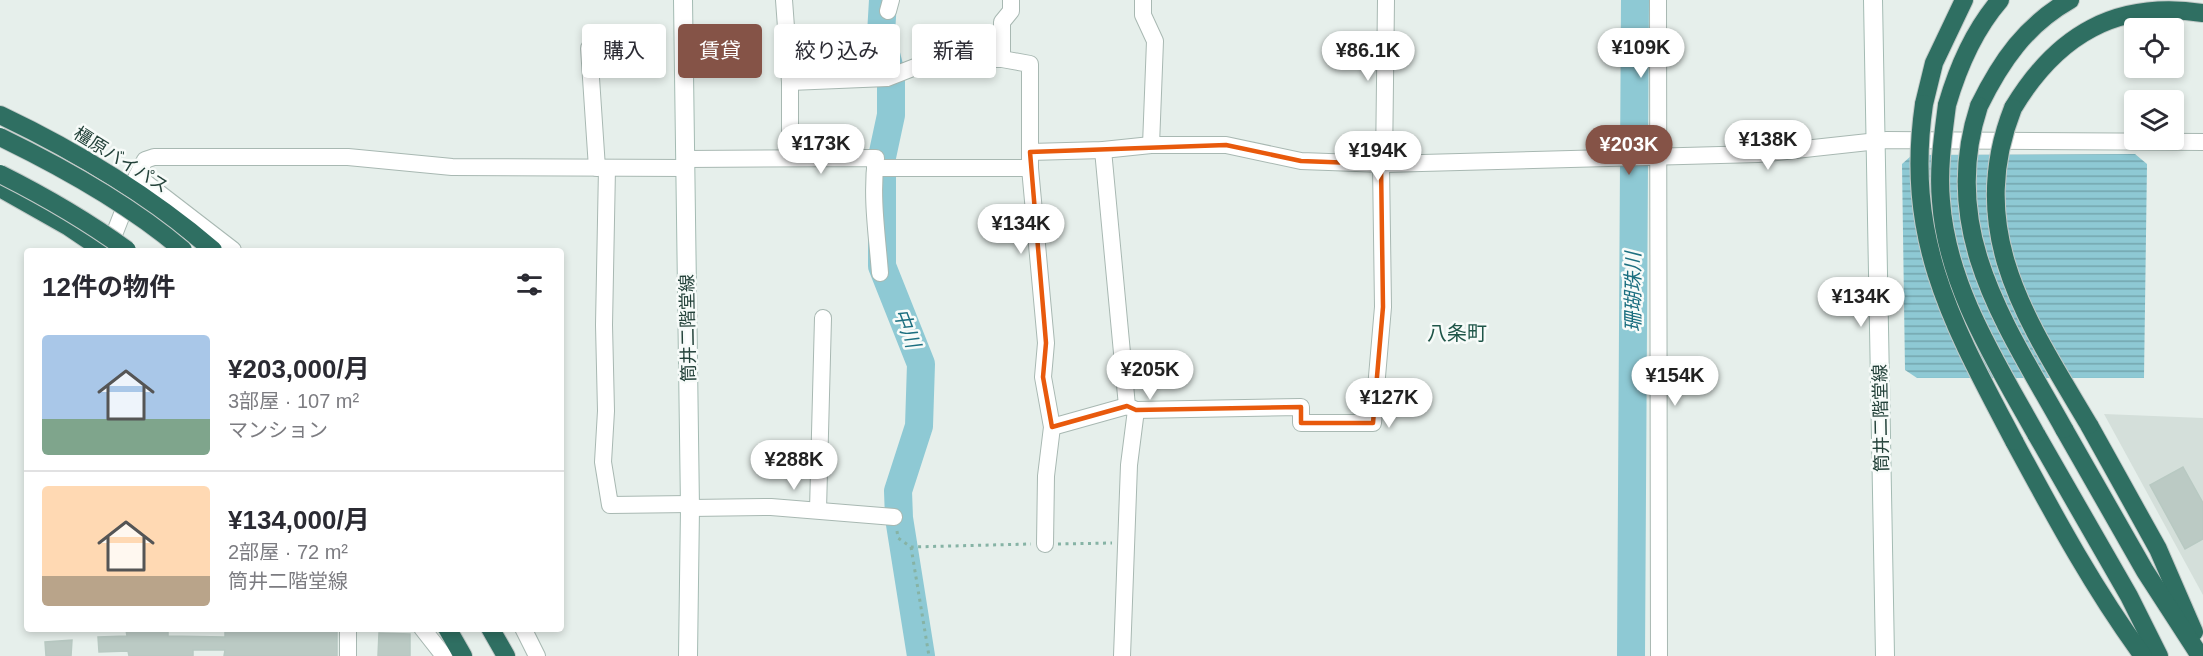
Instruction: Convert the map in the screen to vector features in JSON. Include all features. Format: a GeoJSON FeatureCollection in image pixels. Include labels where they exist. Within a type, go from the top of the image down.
{"type":"FeatureCollection","features":[{"type":"Feature","properties":{"kind":"highway"},"geometry":{"type":"LineString","coordinates":[[1964,0],[1934,63],[1924,104],[1918,170],[1921,215],[1929,254],[1940,291],[1958,334],[2061,530],[2107,606],[2143,646],[2159,656]]}},
{"type":"Feature","properties":{"kind":"highway"},"geometry":{"type":"LineString","coordinates":[[2000,0],[1971,44],[1954,81],[1947,105],[1941,168],[1941,201],[1946,234],[1968,304],[1986,344],[2036,434],[2143,646]]}},
{"type":"Feature","properties":{"kind":"highway"},"geometry":{"type":"LineString","coordinates":[[2070,0],[2044,17],[2011,50],[1994,76],[1979,106],[1970,133],[1965,161],[1965,194],[1977,260],[1992,298],[2145,571],[2198,647]]}},
{"type":"Feature","properties":{"kind":"highway"},"geometry":{"type":"LineString","coordinates":[[2198,647],[2158,549],[2028,319],[2007,269],[1995,198],[1996,163],[2003,134],[2013,108],[2047,59],[2072,39],[2101,24],[2156,11],[2203,13]]}},
{"type":"Feature","properties":{"kind":"highway","name":"橿原バイパス"},"geometry":{"type":"LineString","coordinates":[[0,115],[135,183],[211,248]]}},
{"type":"Feature","properties":{"kind":"highway"},"geometry":{"type":"LineString","coordinates":[[0,137],[50,161],[118,202],[180,248]]}},
{"type":"Feature","properties":{"kind":"highway"},"geometry":{"type":"LineString","coordinates":[[0,174],[65,209],[124,248]]}},
{"type":"Feature","properties":{"kind":"highway"},"geometry":{"type":"LineString","coordinates":[[0,189],[69,227],[100,248]]}},
{"type":"Feature","properties":{"kind":"highway"},"geometry":{"type":"LineString","coordinates":[[450,632],[465,656]]}},
{"type":"Feature","properties":{"kind":"highway"},"geometry":{"type":"LineString","coordinates":[[454,632],[465,656]]}},
{"type":"Feature","properties":{"kind":"highway"},"geometry":{"type":"LineString","coordinates":[[492,632],[507,656]]}},
{"type":"Feature","properties":{"kind":"highway"},"geometry":{"type":"LineString","coordinates":[[500,632],[514,656]]}},
{"type":"Feature","properties":{"kind":"main road","name":"筒井二階堂線"},"geometry":{"type":"LineString","coordinates":[[683,0],[690,506],[688,656]]}},
{"type":"Feature","properties":{"kind":"main road","name":"筒井二階堂線"},"geometry":{"type":"LineString","coordinates":[[1873,0],[1885,656]]}},
{"type":"Feature","properties":{"kind":"street"},"geometry":{"type":"LineString","coordinates":[[784,0],[790,82],[790,157]]}},
{"type":"Feature","properties":{"kind":"street"},"geometry":{"type":"LineString","coordinates":[[1002,59],[1002,22],[1011,11],[1011,0]]}},
{"type":"Feature","properties":{"kind":"street"},"geometry":{"type":"LineString","coordinates":[[1143,0],[1143,15],[1155,41],[1151,146]]}},
{"type":"Feature","properties":{"kind":"street"},"geometry":{"type":"LineString","coordinates":[[1052,427],[1132,408],[1301,408],[1301,423],[1373,423],[1383,307],[1386,0]]}},
{"type":"Feature","properties":{"kind":"street"},"geometry":{"type":"LineString","coordinates":[[1658,0],[1656,159],[1659,656]]}},
{"type":"Feature","properties":{"kind":"street"},"geometry":{"type":"LineString","coordinates":[[790,82],[892,76],[928,62],[1002,59],[1030,64],[1030,160],[1046,343],[1043,377],[1052,427],[1046,476],[1044,544]]}},
{"type":"Feature","properties":{"kind":"street"},"geometry":{"type":"LineString","coordinates":[[592,78],[602,168],[606,411],[603,462],[610,505],[771,507],[894,517]]}},
{"type":"Feature","properties":{"kind":"street"},"geometry":{"type":"LineString","coordinates":[[882,168],[1030,160],[1151,146],[1226,145],[1300,161],[1383,164],[1656,159],[1758,154],[1875,141],[2203,142]]}},
{"type":"Feature","properties":{"kind":"street"},"geometry":{"type":"LineString","coordinates":[[1103,150],[1132,408],[1122,656]]}},
{"type":"Feature","properties":{"kind":"street"},"geometry":{"type":"LineString","coordinates":[[109,248],[145,160],[154,157],[348,157],[452,167],[602,168],[790,157],[876,158],[882,168]]}},
{"type":"Feature","properties":{"kind":"street"},"geometry":{"type":"LineString","coordinates":[[880,273],[876,208],[872,194],[882,168]]}},
{"type":"Feature","properties":{"kind":"street"},"geometry":{"type":"LineString","coordinates":[[135,183],[230,248]]}},
{"type":"Feature","properties":{"kind":"street"},"geometry":{"type":"LineString","coordinates":[[818,510],[823,318]]}},
{"type":"Feature","properties":{"kind":"street"},"geometry":{"type":"LineString","coordinates":[[348,632],[348,656]]}},
{"type":"Feature","properties":{"kind":"street"},"geometry":{"type":"LineString","coordinates":[[425,632],[444,656]]}},
{"type":"Feature","properties":{"kind":"street"},"geometry":{"type":"LineString","coordinates":[[525,632],[537,656]]}},
{"type":"Feature","properties":{"kind":"path"},"geometry":{"type":"LineString","coordinates":[[898,538],[911,547],[1126,543]]}},
{"type":"Feature","properties":{"kind":"path"},"geometry":{"type":"LineString","coordinates":[[911,547],[929,656]]}},
{"type":"Feature","properties":{"kind":"highlighted area"},"geometry":{"type":"Polygon","coordinates":[[[1226,145],[1301,161],[1381,164],[1383,307],[1373,423],[1301,423],[1301,407],[1136,410],[1127,406],[1052,427],[1043,377],[1046,343],[1030,152],[1226,145]]]}},
{"type":"Feature","properties":{"kind":"shaded area"},"geometry":{"type":"Polygon","coordinates":[[[2104,414],[2203,418],[2203,595],[2104,414]]]}},
{"type":"Feature","properties":{"kind":"water"},"geometry":{"type":"Polygon","coordinates":[[[2135,154],[2147,164],[2144,378],[1917,378],[1905,370],[1902,164],[1912,155],[2135,154]]]}},
{"type":"Feature","properties":{"kind":"building"},"geometry":{"type":"Polygon","coordinates":[[[2183,467],[2203,503],[2203,539],[2185,549],[2150,485],[2183,467]]]}},
{"type":"Feature","properties":{"kind":"building"},"geometry":{"type":"Polygon","coordinates":[[[126,632],[168,632],[168,636],[225,637],[225,632],[337,632],[337,656],[224,656],[225,650],[193,650],[193,656],[129,656],[128,651],[99,652],[98,637],[127,636],[126,632]]]}},
{"type":"Feature","properties":{"kind":"building"},"geometry":{"type":"Polygon","coordinates":[[[379,633],[410,634],[410,656],[378,656],[379,633]]]}},
{"type":"Feature","properties":{"kind":"building"},"geometry":{"type":"Polygon","coordinates":[[[72,640],[71,656],[46,656],[45,642],[72,640]]]}},
{"type":"Feature","properties":{"kind":"waterway","name":"中川"},"geometry":{"type":"LineString","coordinates":[[883,0],[881,34],[891,74],[891,115],[882,157],[882,266],[921,364],[919,426],[898,491],[899,518],[921,656]]}},
{"type":"Feature","properties":{"kind":"waterway","name":"珊瑚珠川"},"geometry":{"type":"LineString","coordinates":[[1631,656],[1635,0]]}},
{"type":"Feature","properties":{"kind":"district","name":"八条町"},"geometry":{"type":"Point","coordinates":[1457,333]}}]}
